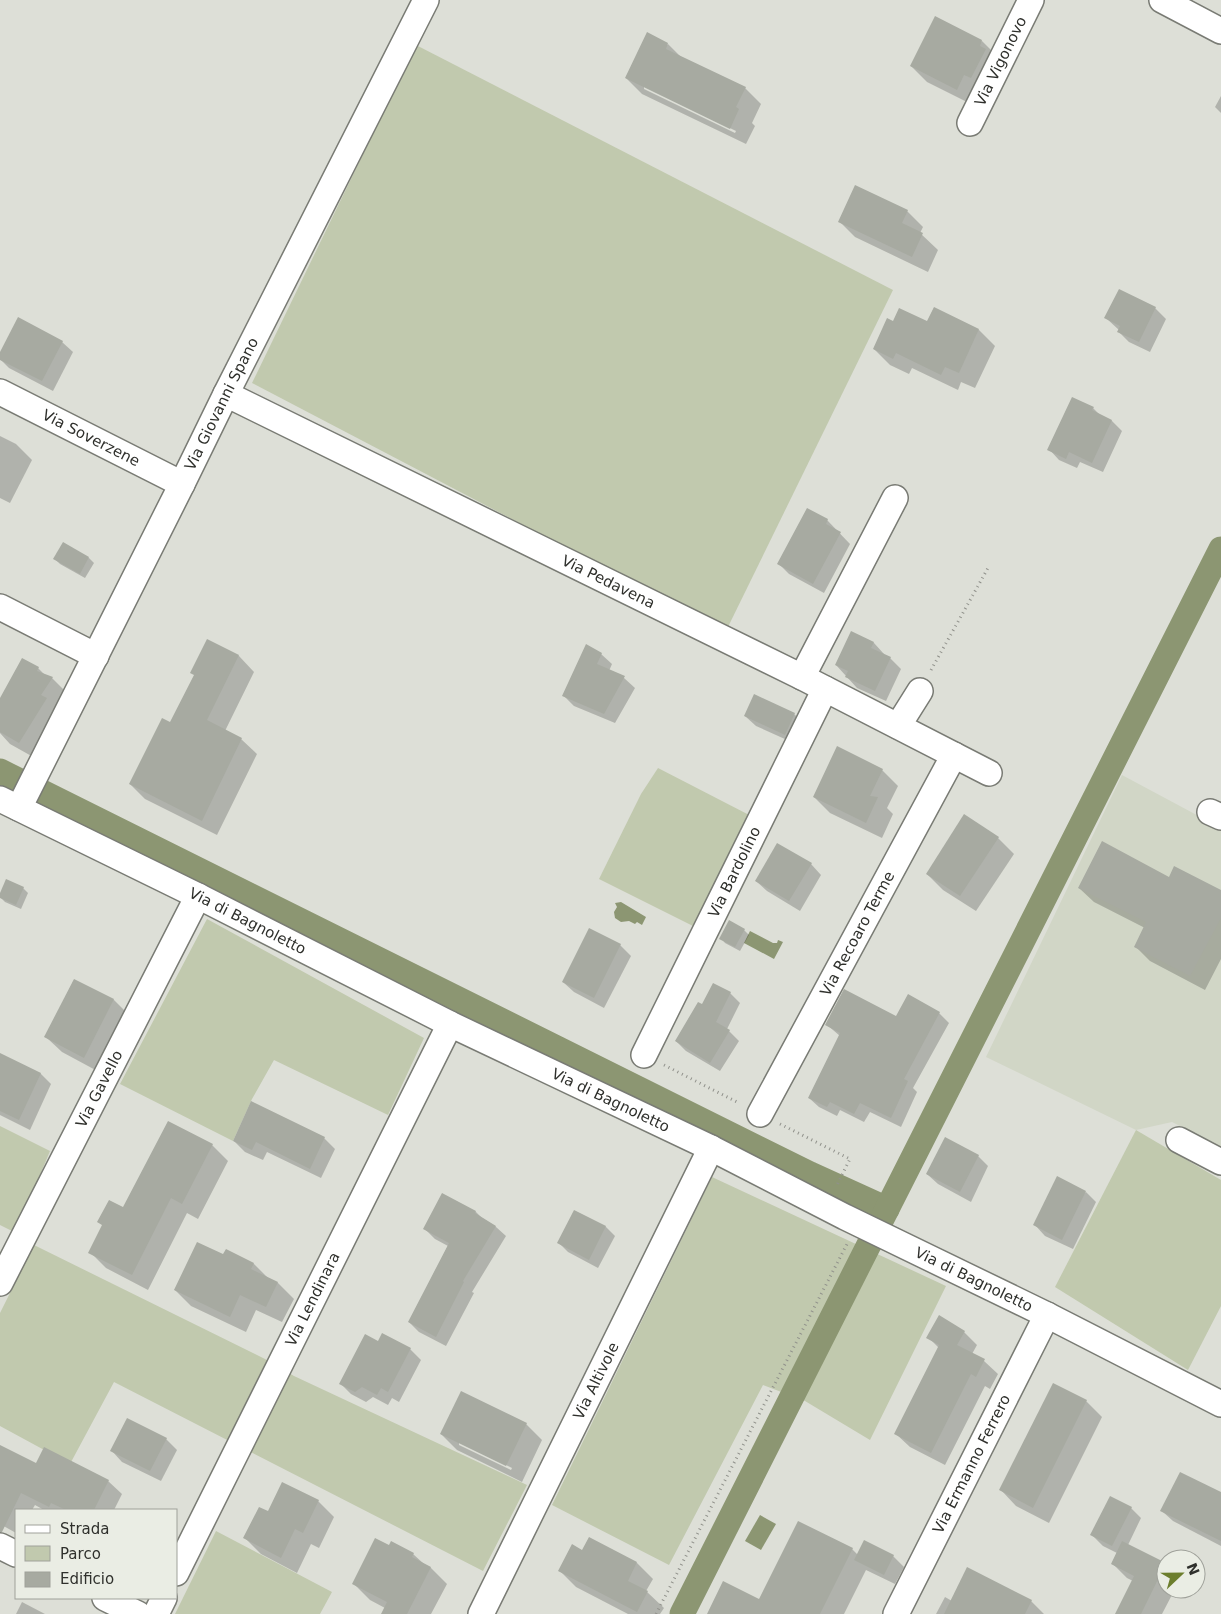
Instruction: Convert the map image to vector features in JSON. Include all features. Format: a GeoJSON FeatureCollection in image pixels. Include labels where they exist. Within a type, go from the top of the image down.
{"type":"FeatureCollection","features":[{"type":"Feature","properties":{"kind":"street","name":"Via Giovanni Spano"},"geometry":{"type":"LineString","coordinates":[[20,794],[96,656],[226,394],[426,0]]}},
{"type":"Feature","properties":{"kind":"street","name":"Via Vigonovo"},"geometry":{"type":"LineString","coordinates":[[970,123],[1032,0]]}},
{"type":"Feature","properties":{"kind":"street"},"geometry":{"type":"LineString","coordinates":[[1162,0],[1221,31]]}},
{"type":"Feature","properties":{"kind":"street","name":"Via Soverzene"},"geometry":{"type":"LineString","coordinates":[[0,392],[182,484]]}},
{"type":"Feature","properties":{"kind":"street","name":"Via Pedavena"},"geometry":{"type":"LineString","coordinates":[[226,394],[826,689],[989,773]]}},
{"type":"Feature","properties":{"kind":"street"},"geometry":{"type":"LineString","coordinates":[[802,678],[895,498]]}},
{"type":"Feature","properties":{"kind":"street"},"geometry":{"type":"LineString","coordinates":[[0,607],[96,656]]}},
{"type":"Feature","properties":{"kind":"street","name":"Via Bardolino"},"geometry":{"type":"LineString","coordinates":[[644,1055],[826,689]]}},
{"type":"Feature","properties":{"kind":"street"},"geometry":{"type":"LineString","coordinates":[[898,726],[920,691]]}},
{"type":"Feature","properties":{"kind":"street","name":"Via Recoaro Terme"},"geometry":{"type":"LineString","coordinates":[[760,1114],[954,755]]}},
{"type":"Feature","properties":{"kind":"street","name":"Via di Bagnoletto"},"geometry":{"type":"LineString","coordinates":[[20,794],[198,896],[450,1024],[711,1148],[844,1217],[1048,1316],[1221,1404]]}},
{"type":"Feature","properties":{"kind":"street","name":"Via Gavello"},"geometry":{"type":"LineString","coordinates":[[0,1283],[198,896]]}},
{"type":"Feature","properties":{"kind":"street","name":"Via Lendinara"},"geometry":{"type":"LineString","coordinates":[[178,1569],[450,1024]]}},
{"type":"Feature","properties":{"kind":"street"},"geometry":{"type":"LineString","coordinates":[[1179,1140],[1221,1162]]}},
{"type":"Feature","properties":{"kind":"street","name":"Via Altivole"},"geometry":{"type":"LineString","coordinates":[[481,1614],[711,1148]]}},
{"type":"Feature","properties":{"kind":"street","name":"Via Ermanno Ferrero"},"geometry":{"type":"LineString","coordinates":[[896,1614],[1048,1316]]}},
{"type":"Feature","properties":{"kind":"street"},"geometry":{"type":"LineString","coordinates":[[0,1546],[15,1554]]}},
{"type":"Feature","properties":{"kind":"street"},"geometry":{"type":"LineString","coordinates":[[107,1599],[138,1614]]}},
{"type":"Feature","properties":{"kind":"street"},"geometry":{"type":"LineString","coordinates":[[156,1614],[164,1599]]}},
{"type":"Feature","properties":{"kind":"path"},"geometry":{"type":"LineString","coordinates":[[920,691],[988,568]]}},
{"type":"Feature","properties":{"kind":"path"},"geometry":{"type":"LineString","coordinates":[[836,1187],[850,1160]]}},
{"type":"Feature","properties":{"kind":"path"},"geometry":{"type":"LineString","coordinates":[[656,1614],[847,1243]]}},
{"type":"Feature","properties":{"kind":"shaded area"},"geometry":{"type":"Polygon","coordinates":[[[1122,775],[1221,828],[1221,1147],[1172,1122],[1136,1130],[986,1057],[1122,775]]]}},
{"type":"Feature","properties":{"kind":"shaded area"},"geometry":{"type":"Polygon","coordinates":[[[621,902],[646,917],[642,925],[637,922],[635,924],[629,921],[621,922],[615,918],[614,912],[617,907],[615,903],[621,902]]]}},
{"type":"Feature","properties":{"kind":"shaded area"},"geometry":{"type":"Polygon","coordinates":[[[750,931],[773,943],[777,943],[778,940],[783,942],[774,959],[744,943],[750,931]]]}},
{"type":"Feature","properties":{"kind":"shaded area"},"geometry":{"type":"Polygon","coordinates":[[[760,1515],[776,1524],[761,1550],[745,1541],[760,1515]]]}},
{"type":"Feature","properties":{"kind":"green space"},"geometry":{"type":"Polygon","coordinates":[[[416,45],[893,290],[726,631],[252,383],[416,45]]]}},
{"type":"Feature","properties":{"kind":"green space"},"geometry":{"type":"Polygon","coordinates":[[[658,768],[755,818],[697,928],[599,879],[641,794],[658,768]]]}},
{"type":"Feature","properties":{"kind":"green space"},"geometry":{"type":"Polygon","coordinates":[[[207,919],[424,1038],[388,1115],[274,1060],[252,1099],[233,1141],[120,1084],[207,919]]]}},
{"type":"Feature","properties":{"kind":"green space"},"geometry":{"type":"Polygon","coordinates":[[[0,1126],[50,1151],[16,1233],[0,1225],[0,1126]]]}},
{"type":"Feature","properties":{"kind":"green space"},"geometry":{"type":"Polygon","coordinates":[[[1136,1130],[1221,1180],[1221,1306],[1188,1370],[1055,1287],[1136,1130]]]}},
{"type":"Feature","properties":{"kind":"green space"},"geometry":{"type":"Polygon","coordinates":[[[712,1177],[946,1286],[870,1440],[805,1401],[763,1385],[669,1565],[552,1505],[712,1177]]]}},
{"type":"Feature","properties":{"kind":"green space"},"geometry":{"type":"Polygon","coordinates":[[[34,1245],[265,1359],[294,1376],[527,1485],[483,1571],[114,1382],[70,1464],[0,1426],[0,1313],[34,1245]]]}},
{"type":"Feature","properties":{"kind":"green space"},"geometry":{"type":"Polygon","coordinates":[[[216,1531],[332,1592],[320,1614],[175,1614],[216,1531]]]}},
{"type":"Feature","properties":{"kind":"building"},"geometry":{"type":"Polygon","coordinates":[[[935,16],[982,40],[980,46],[986,49],[971,78],[964,75],[957,90],[910,66],[935,16]]]}},
{"type":"Feature","properties":{"kind":"building"},"geometry":{"type":"Polygon","coordinates":[[[647,32],[668,43],[666,49],[746,87],[736,107],[739,109],[730,129],[625,78],[647,32]]]}},
{"type":"Feature","properties":{"kind":"building"},"geometry":{"type":"Polygon","coordinates":[[[855,185],[908,210],[902,223],[923,233],[912,257],[838,222],[855,185]]]}},
{"type":"Feature","properties":{"kind":"building"},"geometry":{"type":"Polygon","coordinates":[[[1119,289],[1156,307],[1139,342],[1117,332],[1120,326],[1104,318],[1119,289]]]}},
{"type":"Feature","properties":{"kind":"building"},"geometry":{"type":"Polygon","coordinates":[[[934,307],[979,329],[959,373],[945,367],[941,375],[896,353],[893,359],[873,349],[887,318],[893,321],[899,308],[927,321],[934,307]]]}},
{"type":"Feature","properties":{"kind":"building"},"geometry":{"type":"Polygon","coordinates":[[[18,317],[63,341],[42,381],[0,360],[0,352],[18,317]]]}},
{"type":"Feature","properties":{"kind":"building"},"geometry":{"type":"Polygon","coordinates":[[[1072,397],[1094,407],[1092,410],[1112,420],[1092,463],[1069,452],[1066,459],[1047,450],[1072,397]]]}},
{"type":"Feature","properties":{"kind":"building"},"geometry":{"type":"Polygon","coordinates":[[[807,508],[828,519],[826,524],[841,532],[813,584],[777,564],[807,508]]]}},
{"type":"Feature","properties":{"kind":"building"},"geometry":{"type":"Polygon","coordinates":[[[63,542],[89,557],[80,574],[53,559],[63,542]]]}},
{"type":"Feature","properties":{"kind":"building"},"geometry":{"type":"Polygon","coordinates":[[[851,631],[874,642],[871,648],[891,657],[875,691],[845,677],[848,671],[835,665],[851,631]]]}},
{"type":"Feature","properties":{"kind":"building"},"geometry":{"type":"Polygon","coordinates":[[[207,639],[239,655],[207,720],[242,738],[202,821],[129,784],[162,718],[170,722],[194,675],[190,673],[207,639]]]}},
{"type":"Feature","properties":{"kind":"building"},"geometry":{"type":"Polygon","coordinates":[[[586,644],[602,653],[597,664],[625,676],[604,714],[562,696],[586,644]]]}},
{"type":"Feature","properties":{"kind":"building"},"geometry":{"type":"Polygon","coordinates":[[[22,658],[39,667],[37,671],[53,677],[41,695],[47,698],[19,743],[0,732],[0,698],[22,658]]]}},
{"type":"Feature","properties":{"kind":"building"},"geometry":{"type":"Polygon","coordinates":[[[754,694],[795,713],[785,735],[744,716],[754,694]]]}},
{"type":"Feature","properties":{"kind":"building"},"geometry":{"type":"Polygon","coordinates":[[[837,746],[883,769],[870,796],[878,797],[866,823],[813,797],[837,746]]]}},
{"type":"Feature","properties":{"kind":"building"},"geometry":{"type":"Polygon","coordinates":[[[964,814],[999,837],[960,896],[926,874],[964,814]]]}},
{"type":"Feature","properties":{"kind":"building"},"geometry":{"type":"Polygon","coordinates":[[[1102,841],[1169,877],[1174,866],[1221,890],[1221,918],[1190,976],[1134,947],[1146,922],[1078,888],[1102,841]]]}},
{"type":"Feature","properties":{"kind":"building"},"geometry":{"type":"Polygon","coordinates":[[[777,843],[812,863],[789,901],[755,881],[777,843]]]}},
{"type":"Feature","properties":{"kind":"building"},"geometry":{"type":"Polygon","coordinates":[[[6,879],[24,887],[16,905],[0,898],[0,893],[6,879]]]}},
{"type":"Feature","properties":{"kind":"building"},"geometry":{"type":"Polygon","coordinates":[[[729,920],[745,929],[735,947],[719,939],[729,920]]]}},
{"type":"Feature","properties":{"kind":"building"},"geometry":{"type":"Polygon","coordinates":[[[589,928],[621,944],[594,998],[562,982],[589,928]]]}},
{"type":"Feature","properties":{"kind":"building"},"geometry":{"type":"Polygon","coordinates":[[[74,979],[114,999],[84,1058],[44,1037],[74,979]]]}},
{"type":"Feature","properties":{"kind":"building"},"geometry":{"type":"Polygon","coordinates":[[[713,983],[731,992],[716,1022],[730,1030],[710,1063],[675,1041],[698,1002],[702,1004],[713,983]]]}},
{"type":"Feature","properties":{"kind":"building"},"geometry":{"type":"Polygon","coordinates":[[[844,989],[896,1016],[908,994],[940,1012],[904,1079],[908,1081],[891,1118],[860,1103],[854,1114],[830,1102],[827,1107],[808,1098],[840,1033],[825,1025],[844,989]]]}},
{"type":"Feature","properties":{"kind":"building"},"geometry":{"type":"Polygon","coordinates":[[[0,1053],[41,1073],[19,1120],[0,1111],[0,1053]]]}},
{"type":"Feature","properties":{"kind":"building"},"geometry":{"type":"Polygon","coordinates":[[[251,1101],[325,1137],[310,1169],[256,1142],[252,1150],[233,1141],[251,1101]]]}},
{"type":"Feature","properties":{"kind":"building"},"geometry":{"type":"Polygon","coordinates":[[[168,1121],[213,1144],[182,1204],[171,1198],[132,1275],[88,1253],[102,1225],[97,1222],[109,1200],[123,1207],[168,1121]]]}},
{"type":"Feature","properties":{"kind":"building"},"geometry":{"type":"Polygon","coordinates":[[[945,1137],[979,1155],[960,1192],[926,1174],[945,1137]]]}},
{"type":"Feature","properties":{"kind":"building"},"geometry":{"type":"Polygon","coordinates":[[[1057,1176],[1086,1191],[1062,1240],[1033,1225],[1057,1176]]]}},
{"type":"Feature","properties":{"kind":"building"},"geometry":{"type":"Polygon","coordinates":[[[442,1193],[476,1211],[475,1213],[496,1226],[463,1281],[436,1337],[408,1322],[449,1243],[423,1229],[442,1193]]]}},
{"type":"Feature","properties":{"kind":"building"},"geometry":{"type":"Polygon","coordinates":[[[574,1210],[606,1226],[589,1260],[557,1243],[574,1210]]]}},
{"type":"Feature","properties":{"kind":"building"},"geometry":{"type":"Polygon","coordinates":[[[197,1242],[223,1254],[226,1249],[254,1263],[251,1269],[278,1282],[266,1307],[240,1295],[230,1317],[174,1290],[197,1242]]]}},
{"type":"Feature","properties":{"kind":"building"},"geometry":{"type":"Polygon","coordinates":[[[939,1315],[965,1331],[957,1345],[985,1359],[976,1377],[971,1374],[931,1453],[894,1434],[939,1345],[926,1338],[939,1315]]]}},
{"type":"Feature","properties":{"kind":"building"},"geometry":{"type":"Polygon","coordinates":[[[382,1333],[411,1348],[388,1392],[381,1388],[377,1395],[362,1387],[355,1392],[339,1384],[365,1334],[378,1341],[382,1333]]]}},
{"type":"Feature","properties":{"kind":"building"},"geometry":{"type":"Polygon","coordinates":[[[1053,1383],[1087,1400],[1033,1508],[999,1490],[1053,1383]]]}},
{"type":"Feature","properties":{"kind":"building"},"geometry":{"type":"Polygon","coordinates":[[[461,1391],[527,1423],[506,1466],[440,1434],[461,1391]]]}},
{"type":"Feature","properties":{"kind":"building"},"geometry":{"type":"Polygon","coordinates":[[[127,1418],[167,1438],[150,1471],[110,1451],[127,1418]]]}},
{"type":"Feature","properties":{"kind":"building"},"geometry":{"type":"Polygon","coordinates":[[[0,1445],[36,1463],[44,1447],[109,1480],[94,1509],[64,1509],[51,1503],[49,1507],[21,1493],[2,1532],[0,1532],[0,1445]]]}},
{"type":"Feature","properties":{"kind":"building"},"geometry":{"type":"Polygon","coordinates":[[[1180,1472],[1221,1492],[1221,1541],[1160,1511],[1180,1472]]]}},
{"type":"Feature","properties":{"kind":"building"},"geometry":{"type":"Polygon","coordinates":[[[282,1482],[319,1500],[303,1533],[295,1529],[281,1558],[243,1538],[259,1507],[268,1511],[282,1482]]]}},
{"type":"Feature","properties":{"kind":"building"},"geometry":{"type":"Polygon","coordinates":[[[1110,1496],[1132,1507],[1112,1546],[1090,1535],[1110,1496]]]}},
{"type":"Feature","properties":{"kind":"building"},"geometry":{"type":"Polygon","coordinates":[[[798,1521],[853,1548],[820,1614],[707,1614],[723,1581],[759,1599],[798,1521]]]}},
{"type":"Feature","properties":{"kind":"building"},"geometry":{"type":"Polygon","coordinates":[[[589,1537],[637,1562],[628,1581],[648,1591],[637,1612],[558,1571],[572,1544],[582,1550],[589,1537]]]}},
{"type":"Feature","properties":{"kind":"building"},"geometry":{"type":"Polygon","coordinates":[[[375,1538],[389,1545],[391,1541],[414,1553],[412,1557],[431,1567],[407,1614],[381,1614],[387,1602],[352,1584],[375,1538]]]}},
{"type":"Feature","properties":{"kind":"building"},"geometry":{"type":"Polygon","coordinates":[[[864,1540],[894,1555],[884,1575],[854,1560],[864,1540]]]}},
{"type":"Feature","properties":{"kind":"building"},"geometry":{"type":"Polygon","coordinates":[[[1122,1541],[1156,1558],[1156,1583],[1141,1614],[1115,1614],[1134,1576],[1111,1564],[1122,1541]]]}},
{"type":"Feature","properties":{"kind":"building"},"geometry":{"type":"Polygon","coordinates":[[[967,1567],[1032,1600],[1025,1614],[944,1614],[967,1567]]]}},
{"type":"Feature","properties":{"kind":"waterway"},"geometry":{"type":"LineString","coordinates":[[682,1614],[1221,549]]}},
{"type":"Feature","properties":{"kind":"waterway"},"geometry":{"type":"LineString","coordinates":[[0,771],[810,1174],[887,1209]]}}]}
